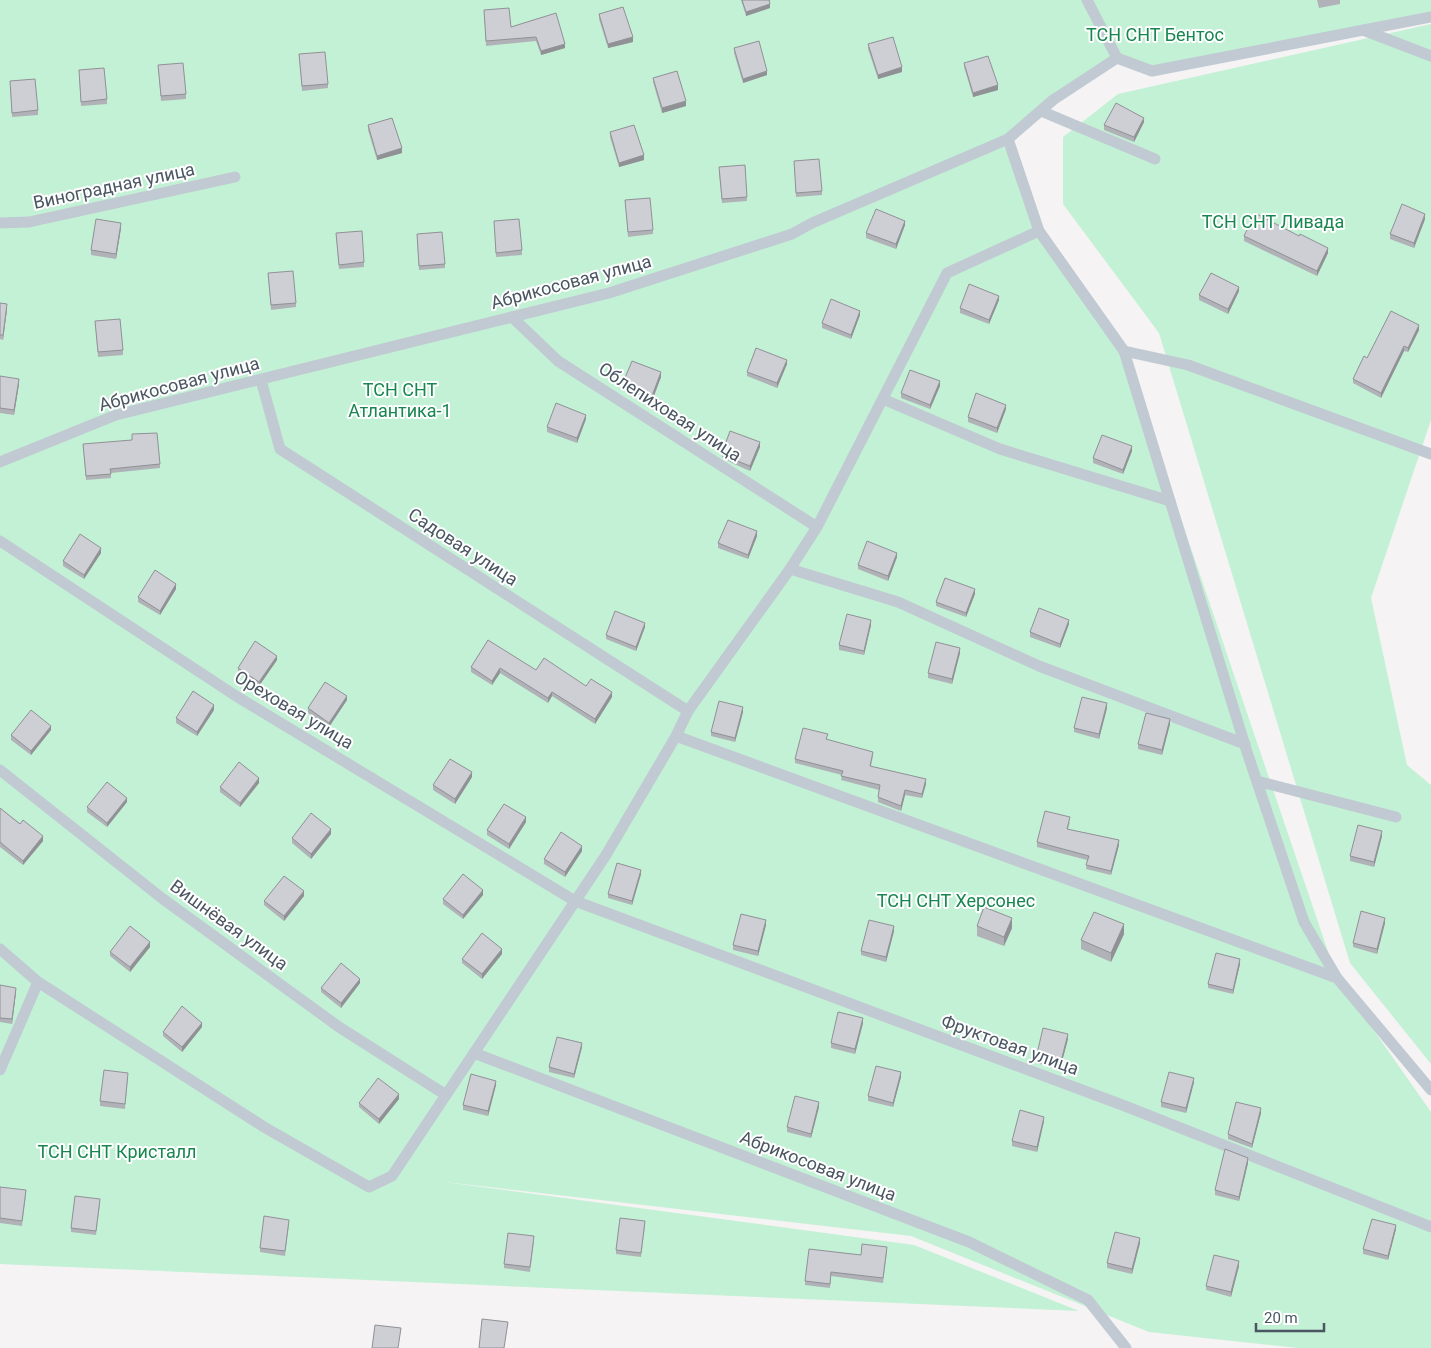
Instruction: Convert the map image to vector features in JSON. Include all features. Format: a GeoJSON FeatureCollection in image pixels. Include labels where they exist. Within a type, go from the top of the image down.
{"type":"FeatureCollection","features":[{"type":"Feature","properties":{"kind":"lane"},"geometry":{"type":"LineString","coordinates":[[1087,0],[1117,58],[1152,71],[1431,17]]}},
{"type":"Feature","properties":{"kind":"lane"},"geometry":{"type":"LineString","coordinates":[[1363,30],[1431,56]]}},
{"type":"Feature","properties":{"kind":"lane","name":"Абрикосовая улица"},"geometry":{"type":"LineString","coordinates":[[0,462],[116,415],[609,293],[792,234],[1008,139],[1054,100],[1117,58]]}},
{"type":"Feature","properties":{"kind":"lane"},"geometry":{"type":"LineString","coordinates":[[1041,111],[1155,160]]}},
{"type":"Feature","properties":{"kind":"lane"},"geometry":{"type":"LineString","coordinates":[[1008,139],[1039,232],[1124,351],[1245,744],[1304,922],[1337,978],[1431,1090]]}},
{"type":"Feature","properties":{"kind":"lane","name":"Виноградная улица"},"geometry":{"type":"LineString","coordinates":[[0,224],[29,222],[235,177]]}},
{"type":"Feature","properties":{"kind":"lane"},"geometry":{"type":"LineString","coordinates":[[0,949],[38,982],[264,1127],[369,1187],[392,1176],[606,855],[676,736],[688,711],[790,569],[817,527],[947,273],[1039,232]]}},
{"type":"Feature","properties":{"kind":"lane","name":"Облепиховая улица"},"geometry":{"type":"LineString","coordinates":[[512,317],[558,361],[817,527]]}},
{"type":"Feature","properties":{"kind":"lane"},"geometry":{"type":"LineString","coordinates":[[1124,351],[1188,365],[1431,454]]}},
{"type":"Feature","properties":{"kind":"lane","name":"Садовая улица"},"geometry":{"type":"LineString","coordinates":[[261,380],[280,449],[688,711]]}},
{"type":"Feature","properties":{"kind":"lane"},"geometry":{"type":"LineString","coordinates":[[882,399],[1000,449],[1170,501]]}},
{"type":"Feature","properties":{"kind":"lane","name":"Ореховая улица"},"geometry":{"type":"LineString","coordinates":[[0,541],[236,696],[575,901]]}},
{"type":"Feature","properties":{"kind":"lane"},"geometry":{"type":"LineString","coordinates":[[790,569],[898,602],[1039,666],[1245,744]]}},
{"type":"Feature","properties":{"kind":"lane"},"geometry":{"type":"LineString","coordinates":[[676,736],[1337,978]]}},
{"type":"Feature","properties":{"kind":"lane","name":"Вишнёвая улица"},"geometry":{"type":"LineString","coordinates":[[0,770],[187,916],[339,1027],[446,1095]]}},
{"type":"Feature","properties":{"kind":"lane"},"geometry":{"type":"LineString","coordinates":[[1257,781],[1396,817]]}},
{"type":"Feature","properties":{"kind":"lane","name":"Фруктовая улица"},"geometry":{"type":"LineString","coordinates":[[575,901],[1125,1106],[1431,1227]]}},
{"type":"Feature","properties":{"kind":"lane"},"geometry":{"type":"LineString","coordinates":[[0,1070],[38,982]]}},
{"type":"Feature","properties":{"kind":"lane","name":"Абрикосовая улица"},"geometry":{"type":"LineString","coordinates":[[474,1053],[969,1242],[1088,1300],[1126,1348]]}},
{"type":"Feature","properties":{"kind":"green space"},"geometry":{"type":"Polygon","coordinates":[[[0,0],[1431,0],[1431,12],[1152,71],[1117,58],[1008,139],[1039,231],[1124,351],[1337,978],[1431,1112],[1431,1348],[1298,1348],[1149,1332],[911,1236],[437,1181],[914,1245],[1079,1311],[0,1264],[0,0]]]}},
{"type":"Feature","properties":{"kind":"green space","name":"ТСН СНТ Ливада"},"geometry":{"type":"Polygon","coordinates":[[[1431,24],[1431,420],[1371,598],[1407,765],[1431,785],[1431,1064],[1350,963],[1159,333],[1063,204],[1063,137],[1118,94],[1431,24]]]}},
{"type":"Feature","properties":{"kind":"building"},"geometry":{"type":"Polygon","coordinates":[[[742,0],[769,0],[770,4],[746,12],[742,0]]]}},
{"type":"Feature","properties":{"kind":"building"},"geometry":{"type":"Polygon","coordinates":[[[623,7],[633,37],[608,44],[599,14],[623,7]]]}},
{"type":"Feature","properties":{"kind":"building"},"geometry":{"type":"Polygon","coordinates":[[[509,8],[511,27],[556,13],[565,44],[541,51],[536,37],[486,41],[484,10],[509,8]]]}},
{"type":"Feature","properties":{"kind":"building"},"geometry":{"type":"Polygon","coordinates":[[[893,37],[902,67],[878,75],[868,44],[893,37]]]}},
{"type":"Feature","properties":{"kind":"building"},"geometry":{"type":"Polygon","coordinates":[[[759,41],[767,71],[743,79],[734,48],[759,41]]]}},
{"type":"Feature","properties":{"kind":"building"},"geometry":{"type":"Polygon","coordinates":[[[325,52],[328,84],[302,86],[299,54],[325,52]]]}},
{"type":"Feature","properties":{"kind":"building"},"geometry":{"type":"Polygon","coordinates":[[[988,56],[998,85],[973,93],[964,63],[988,56]]]}},
{"type":"Feature","properties":{"kind":"building"},"geometry":{"type":"Polygon","coordinates":[[[183,63],[186,94],[161,96],[158,65],[183,63]]]}},
{"type":"Feature","properties":{"kind":"building"},"geometry":{"type":"Polygon","coordinates":[[[104,68],[107,99],[81,102],[79,70],[104,68]]]}},
{"type":"Feature","properties":{"kind":"building"},"geometry":{"type":"Polygon","coordinates":[[[677,71],[686,101],[662,108],[653,78],[677,71]]]}},
{"type":"Feature","properties":{"kind":"building"},"geometry":{"type":"Polygon","coordinates":[[[35,79],[38,110],[12,113],[10,81],[35,79]]]}},
{"type":"Feature","properties":{"kind":"building"},"geometry":{"type":"Polygon","coordinates":[[[1116,103],[1144,118],[1134,137],[1104,125],[1116,103]]]}},
{"type":"Feature","properties":{"kind":"building"},"geometry":{"type":"Polygon","coordinates":[[[392,118],[402,148],[377,156],[368,125],[392,118]]]}},
{"type":"Feature","properties":{"kind":"building"},"geometry":{"type":"Polygon","coordinates":[[[634,125],[644,155],[619,163],[610,132],[634,125]]]}},
{"type":"Feature","properties":{"kind":"building"},"geometry":{"type":"Polygon","coordinates":[[[819,159],[822,191],[796,193],[794,161],[819,159]]]}},
{"type":"Feature","properties":{"kind":"building"},"geometry":{"type":"Polygon","coordinates":[[[745,165],[747,197],[722,199],[719,167],[745,165]]]}},
{"type":"Feature","properties":{"kind":"building"},"geometry":{"type":"Polygon","coordinates":[[[650,198],[653,230],[628,232],[625,200],[650,198]]]}},
{"type":"Feature","properties":{"kind":"building"},"geometry":{"type":"Polygon","coordinates":[[[1402,204],[1425,214],[1414,243],[1390,234],[1402,204]]]}},
{"type":"Feature","properties":{"kind":"building"},"geometry":{"type":"Polygon","coordinates":[[[876,209],[905,221],[896,244],[866,233],[876,209]]]}},
{"type":"Feature","properties":{"kind":"building"},"geometry":{"type":"Polygon","coordinates":[[[1255,213],[1299,236],[1300,234],[1328,248],[1317,271],[1244,236],[1255,213]]]}},
{"type":"Feature","properties":{"kind":"building"},"geometry":{"type":"Polygon","coordinates":[[[96,219],[121,223],[116,254],[91,250],[96,219]]]}},
{"type":"Feature","properties":{"kind":"building"},"geometry":{"type":"Polygon","coordinates":[[[519,219],[522,250],[496,253],[494,221],[519,219]]]}},
{"type":"Feature","properties":{"kind":"building"},"geometry":{"type":"Polygon","coordinates":[[[362,231],[364,262],[339,265],[336,233],[362,231]]]}},
{"type":"Feature","properties":{"kind":"building"},"geometry":{"type":"Polygon","coordinates":[[[442,232],[445,264],[419,266],[417,234],[442,232]]]}},
{"type":"Feature","properties":{"kind":"building"},"geometry":{"type":"Polygon","coordinates":[[[293,271],[296,303],[271,305],[268,273],[293,271]]]}},
{"type":"Feature","properties":{"kind":"building"},"geometry":{"type":"Polygon","coordinates":[[[1211,273],[1239,287],[1228,309],[1199,295],[1211,273]]]}},
{"type":"Feature","properties":{"kind":"building"},"geometry":{"type":"Polygon","coordinates":[[[969,284],[999,296],[989,320],[960,308],[969,284]]]}},
{"type":"Feature","properties":{"kind":"building"},"geometry":{"type":"Polygon","coordinates":[[[831,299],[860,311],[851,335],[822,323],[831,299]]]}},
{"type":"Feature","properties":{"kind":"building"},"geometry":{"type":"Polygon","coordinates":[[[0,303],[7,304],[3,335],[0,335],[0,303]]]}},
{"type":"Feature","properties":{"kind":"building"},"geometry":{"type":"Polygon","coordinates":[[[1391,311],[1419,325],[1408,348],[1404,346],[1381,393],[1353,379],[1364,356],[1367,358],[1391,311]]]}},
{"type":"Feature","properties":{"kind":"building"},"geometry":{"type":"Polygon","coordinates":[[[120,319],[123,350],[98,352],[95,321],[120,319]]]}},
{"type":"Feature","properties":{"kind":"building"},"geometry":{"type":"Polygon","coordinates":[[[756,348],[787,360],[777,383],[747,372],[756,348]]]}},
{"type":"Feature","properties":{"kind":"building"},"geometry":{"type":"Polygon","coordinates":[[[632,361],[661,372],[652,396],[622,385],[632,361]]]}},
{"type":"Feature","properties":{"kind":"building"},"geometry":{"type":"Polygon","coordinates":[[[910,370],[940,381],[930,405],[901,393],[910,370]]]}},
{"type":"Feature","properties":{"kind":"building"},"geometry":{"type":"Polygon","coordinates":[[[0,376],[19,379],[14,410],[0,408],[0,376]]]}},
{"type":"Feature","properties":{"kind":"building"},"geometry":{"type":"Polygon","coordinates":[[[976,393],[1006,405],[997,428],[968,417],[976,393]]]}},
{"type":"Feature","properties":{"kind":"building"},"geometry":{"type":"Polygon","coordinates":[[[556,403],[586,415],[577,438],[547,427],[556,403]]]}},
{"type":"Feature","properties":{"kind":"building"},"geometry":{"type":"Polygon","coordinates":[[[730,431],[760,442],[750,466],[722,453],[730,431]]]}},
{"type":"Feature","properties":{"kind":"building"},"geometry":{"type":"Polygon","coordinates":[[[157,433],[160,464],[110,469],[111,474],[86,476],[83,444],[132,440],[132,434],[157,433]]]}},
{"type":"Feature","properties":{"kind":"building"},"geometry":{"type":"Polygon","coordinates":[[[1102,435],[1132,446],[1123,470],[1093,458],[1102,435]]]}},
{"type":"Feature","properties":{"kind":"building"},"geometry":{"type":"Polygon","coordinates":[[[728,520],[757,531],[748,555],[718,543],[728,520]]]}},
{"type":"Feature","properties":{"kind":"building"},"geometry":{"type":"Polygon","coordinates":[[[80,534],[101,548],[84,575],[63,561],[80,534]]]}},
{"type":"Feature","properties":{"kind":"building"},"geometry":{"type":"Polygon","coordinates":[[[867,541],[897,553],[888,576],[858,565],[867,541]]]}},
{"type":"Feature","properties":{"kind":"building"},"geometry":{"type":"Polygon","coordinates":[[[155,570],[176,584],[160,611],[138,597],[155,570]]]}},
{"type":"Feature","properties":{"kind":"building"},"geometry":{"type":"Polygon","coordinates":[[[945,578],[975,589],[966,613],[936,602],[945,578]]]}},
{"type":"Feature","properties":{"kind":"building"},"geometry":{"type":"Polygon","coordinates":[[[1039,608],[1069,620],[1060,644],[1030,632],[1039,608]]]}},
{"type":"Feature","properties":{"kind":"building"},"geometry":{"type":"Polygon","coordinates":[[[615,611],[645,623],[636,647],[606,635],[615,611]]]}},
{"type":"Feature","properties":{"kind":"building"},"geometry":{"type":"Polygon","coordinates":[[[847,614],[871,620],[864,651],[839,645],[847,614]]]}},
{"type":"Feature","properties":{"kind":"building"},"geometry":{"type":"Polygon","coordinates":[[[488,640],[536,670],[544,658],[586,686],[591,679],[612,692],[595,719],[552,692],[548,698],[500,668],[492,681],[471,667],[488,640]]]}},
{"type":"Feature","properties":{"kind":"building"},"geometry":{"type":"Polygon","coordinates":[[[255,641],[277,656],[259,682],[238,668],[255,641]]]}},
{"type":"Feature","properties":{"kind":"building"},"geometry":{"type":"Polygon","coordinates":[[[936,642],[960,648],[952,679],[928,673],[936,642]]]}},
{"type":"Feature","properties":{"kind":"building"},"geometry":{"type":"Polygon","coordinates":[[[325,682],[347,696],[329,723],[308,708],[325,682]]]}},
{"type":"Feature","properties":{"kind":"building"},"geometry":{"type":"Polygon","coordinates":[[[193,691],[214,705],[197,732],[176,718],[193,691]]]}},
{"type":"Feature","properties":{"kind":"building"},"geometry":{"type":"Polygon","coordinates":[[[1082,697],[1107,703],[1099,734],[1074,728],[1082,697]]]}},
{"type":"Feature","properties":{"kind":"building"},"geometry":{"type":"Polygon","coordinates":[[[719,701],[743,707],[735,738],[711,732],[719,701]]]}},
{"type":"Feature","properties":{"kind":"building"},"geometry":{"type":"Polygon","coordinates":[[[31,710],[51,726],[31,751],[11,735],[31,710]]]}},
{"type":"Feature","properties":{"kind":"building"},"geometry":{"type":"Polygon","coordinates":[[[1146,713],[1170,719],[1162,750],[1138,744],[1146,713]]]}},
{"type":"Feature","properties":{"kind":"building"},"geometry":{"type":"Polygon","coordinates":[[[803,728],[828,734],[826,739],[873,752],[870,766],[926,779],[922,794],[905,790],[901,806],[878,797],[880,785],[841,776],[843,771],[795,759],[803,728]]]}},
{"type":"Feature","properties":{"kind":"building"},"geometry":{"type":"Polygon","coordinates":[[[450,759],[472,772],[455,799],[433,785],[450,759]]]}},
{"type":"Feature","properties":{"kind":"building"},"geometry":{"type":"Polygon","coordinates":[[[239,762],[259,778],[240,803],[220,787],[239,762]]]}},
{"type":"Feature","properties":{"kind":"building"},"geometry":{"type":"Polygon","coordinates":[[[107,782],[127,798],[107,823],[87,807],[107,782]]]}},
{"type":"Feature","properties":{"kind":"building"},"geometry":{"type":"Polygon","coordinates":[[[504,804],[526,817],[509,844],[487,830],[504,804]]]}},
{"type":"Feature","properties":{"kind":"building"},"geometry":{"type":"Polygon","coordinates":[[[0,808],[20,824],[23,820],[43,836],[23,861],[0,842],[0,808]]]}},
{"type":"Feature","properties":{"kind":"building"},"geometry":{"type":"Polygon","coordinates":[[[1045,811],[1070,817],[1067,829],[1119,840],[1111,871],[1086,865],[1089,856],[1037,842],[1045,811]]]}},
{"type":"Feature","properties":{"kind":"building"},"geometry":{"type":"Polygon","coordinates":[[[311,813],[331,829],[311,854],[292,838],[311,813]]]}},
{"type":"Feature","properties":{"kind":"building"},"geometry":{"type":"Polygon","coordinates":[[[1358,825],[1382,831],[1374,862],[1350,856],[1358,825]]]}},
{"type":"Feature","properties":{"kind":"building"},"geometry":{"type":"Polygon","coordinates":[[[561,832],[582,846],[565,872],[544,859],[561,832]]]}},
{"type":"Feature","properties":{"kind":"building"},"geometry":{"type":"Polygon","coordinates":[[[617,863],[641,870],[632,901],[608,894],[617,863]]]}},
{"type":"Feature","properties":{"kind":"building"},"geometry":{"type":"Polygon","coordinates":[[[463,874],[483,890],[463,915],[443,899],[463,874]]]}},
{"type":"Feature","properties":{"kind":"building"},"geometry":{"type":"Polygon","coordinates":[[[284,876],[304,891],[284,916],[264,901],[284,876]]]}},
{"type":"Feature","properties":{"kind":"building"},"geometry":{"type":"Polygon","coordinates":[[[984,907],[1012,918],[1004,937],[977,926],[984,907]]]}},
{"type":"Feature","properties":{"kind":"building"},"geometry":{"type":"Polygon","coordinates":[[[1361,911],[1385,918],[1377,949],[1353,943],[1361,911]]]}},
{"type":"Feature","properties":{"kind":"building"},"geometry":{"type":"Polygon","coordinates":[[[1094,912],[1124,924],[1111,953],[1081,940],[1094,912]]]}},
{"type":"Feature","properties":{"kind":"building"},"geometry":{"type":"Polygon","coordinates":[[[741,914],[766,920],[758,951],[733,945],[741,914]]]}},
{"type":"Feature","properties":{"kind":"building"},"geometry":{"type":"Polygon","coordinates":[[[869,920],[894,926],[886,957],[861,951],[869,920]]]}},
{"type":"Feature","properties":{"kind":"building"},"geometry":{"type":"Polygon","coordinates":[[[130,926],[150,942],[130,967],[110,952],[130,926]]]}},
{"type":"Feature","properties":{"kind":"building"},"geometry":{"type":"Polygon","coordinates":[[[482,933],[502,949],[482,974],[462,959],[482,933]]]}},
{"type":"Feature","properties":{"kind":"building"},"geometry":{"type":"Polygon","coordinates":[[[1216,953],[1240,959],[1233,990],[1208,984],[1216,953]]]}},
{"type":"Feature","properties":{"kind":"building"},"geometry":{"type":"Polygon","coordinates":[[[341,963],[360,979],[341,1003],[321,988],[341,963]]]}},
{"type":"Feature","properties":{"kind":"building"},"geometry":{"type":"Polygon","coordinates":[[[0,985],[16,988],[12,1019],[0,1018],[0,985]]]}},
{"type":"Feature","properties":{"kind":"building"},"geometry":{"type":"Polygon","coordinates":[[[182,1006],[202,1023],[182,1047],[163,1032],[182,1006]]]}},
{"type":"Feature","properties":{"kind":"building"},"geometry":{"type":"Polygon","coordinates":[[[838,1012],[863,1018],[855,1049],[831,1043],[838,1012]]]}},
{"type":"Feature","properties":{"kind":"building"},"geometry":{"type":"Polygon","coordinates":[[[1043,1028],[1068,1034],[1060,1065],[1036,1058],[1043,1028]]]}},
{"type":"Feature","properties":{"kind":"building"},"geometry":{"type":"Polygon","coordinates":[[[557,1037],[582,1043],[574,1074],[549,1067],[557,1037]]]}},
{"type":"Feature","properties":{"kind":"building"},"geometry":{"type":"Polygon","coordinates":[[[876,1066],[901,1072],[893,1103],[868,1096],[876,1066]]]}},
{"type":"Feature","properties":{"kind":"building"},"geometry":{"type":"Polygon","coordinates":[[[104,1070],[128,1073],[125,1104],[100,1101],[104,1070]]]}},
{"type":"Feature","properties":{"kind":"building"},"geometry":{"type":"Polygon","coordinates":[[[1169,1072],[1194,1078],[1186,1108],[1161,1102],[1169,1072]]]}},
{"type":"Feature","properties":{"kind":"building"},"geometry":{"type":"Polygon","coordinates":[[[471,1074],[496,1081],[488,1111],[463,1105],[471,1074]]]}},
{"type":"Feature","properties":{"kind":"building"},"geometry":{"type":"Polygon","coordinates":[[[378,1078],[399,1094],[379,1119],[359,1103],[378,1078]]]}},
{"type":"Feature","properties":{"kind":"building"},"geometry":{"type":"Polygon","coordinates":[[[795,1096],[819,1102],[811,1134],[787,1127],[795,1096]]]}},
{"type":"Feature","properties":{"kind":"building"},"geometry":{"type":"Polygon","coordinates":[[[1236,1102],[1261,1108],[1252,1144],[1228,1134],[1236,1102]]]}},
{"type":"Feature","properties":{"kind":"building"},"geometry":{"type":"Polygon","coordinates":[[[1020,1110],[1044,1117],[1037,1147],[1012,1141],[1020,1110]]]}},
{"type":"Feature","properties":{"kind":"building"},"geometry":{"type":"Polygon","coordinates":[[[1225,1149],[1248,1158],[1239,1197],[1215,1190],[1225,1149]]]}},
{"type":"Feature","properties":{"kind":"building"},"geometry":{"type":"Polygon","coordinates":[[[0,1187],[26,1190],[22,1221],[0,1218],[0,1187]]]}},
{"type":"Feature","properties":{"kind":"building"},"geometry":{"type":"Polygon","coordinates":[[[75,1196],[100,1199],[96,1231],[71,1228],[75,1196]]]}},
{"type":"Feature","properties":{"kind":"building"},"geometry":{"type":"Polygon","coordinates":[[[264,1216],[289,1220],[285,1251],[260,1248],[264,1216]]]}},
{"type":"Feature","properties":{"kind":"building"},"geometry":{"type":"Polygon","coordinates":[[[620,1218],[645,1221],[641,1253],[616,1250],[620,1218]]]}},
{"type":"Feature","properties":{"kind":"building"},"geometry":{"type":"Polygon","coordinates":[[[1372,1219],[1396,1225],[1388,1256],[1363,1249],[1372,1219]]]}},
{"type":"Feature","properties":{"kind":"building"},"geometry":{"type":"Polygon","coordinates":[[[1115,1232],[1140,1238],[1132,1269],[1107,1263],[1115,1232]]]}},
{"type":"Feature","properties":{"kind":"building"},"geometry":{"type":"Polygon","coordinates":[[[508,1233],[534,1236],[530,1267],[504,1264],[508,1233]]]}},
{"type":"Feature","properties":{"kind":"building"},"geometry":{"type":"Polygon","coordinates":[[[862,1244],[887,1247],[883,1278],[831,1272],[830,1284],[805,1281],[809,1249],[861,1255],[862,1244]]]}},
{"type":"Feature","properties":{"kind":"building"},"geometry":{"type":"Polygon","coordinates":[[[1214,1255],[1239,1261],[1231,1292],[1206,1286],[1214,1255]]]}},
{"type":"Feature","properties":{"kind":"building"},"geometry":{"type":"Polygon","coordinates":[[[482,1319],[508,1322],[504,1348],[479,1348],[482,1319]]]}},
{"type":"Feature","properties":{"kind":"building"},"geometry":{"type":"Polygon","coordinates":[[[375,1325],[401,1328],[398,1348],[372,1348],[375,1325]]]}},
{"type":"Feature","properties":{"kind":"park label","name":"ТСН СНТ Бентос"},"geometry":{"type":"Point","coordinates":[1155,35]}},
{"type":"Feature","properties":{"kind":"park label","name":"ТСН СНТ Атлантика-1"},"geometry":{"type":"Point","coordinates":[400,400]}},
{"type":"Feature","properties":{"kind":"park label","name":"ТСН СНТ Херсонес"},"geometry":{"type":"Point","coordinates":[956,901]}},
{"type":"Feature","properties":{"kind":"park label","name":"ТСН СНТ Кристалл"},"geometry":{"type":"Point","coordinates":[117,1152]}}]}
